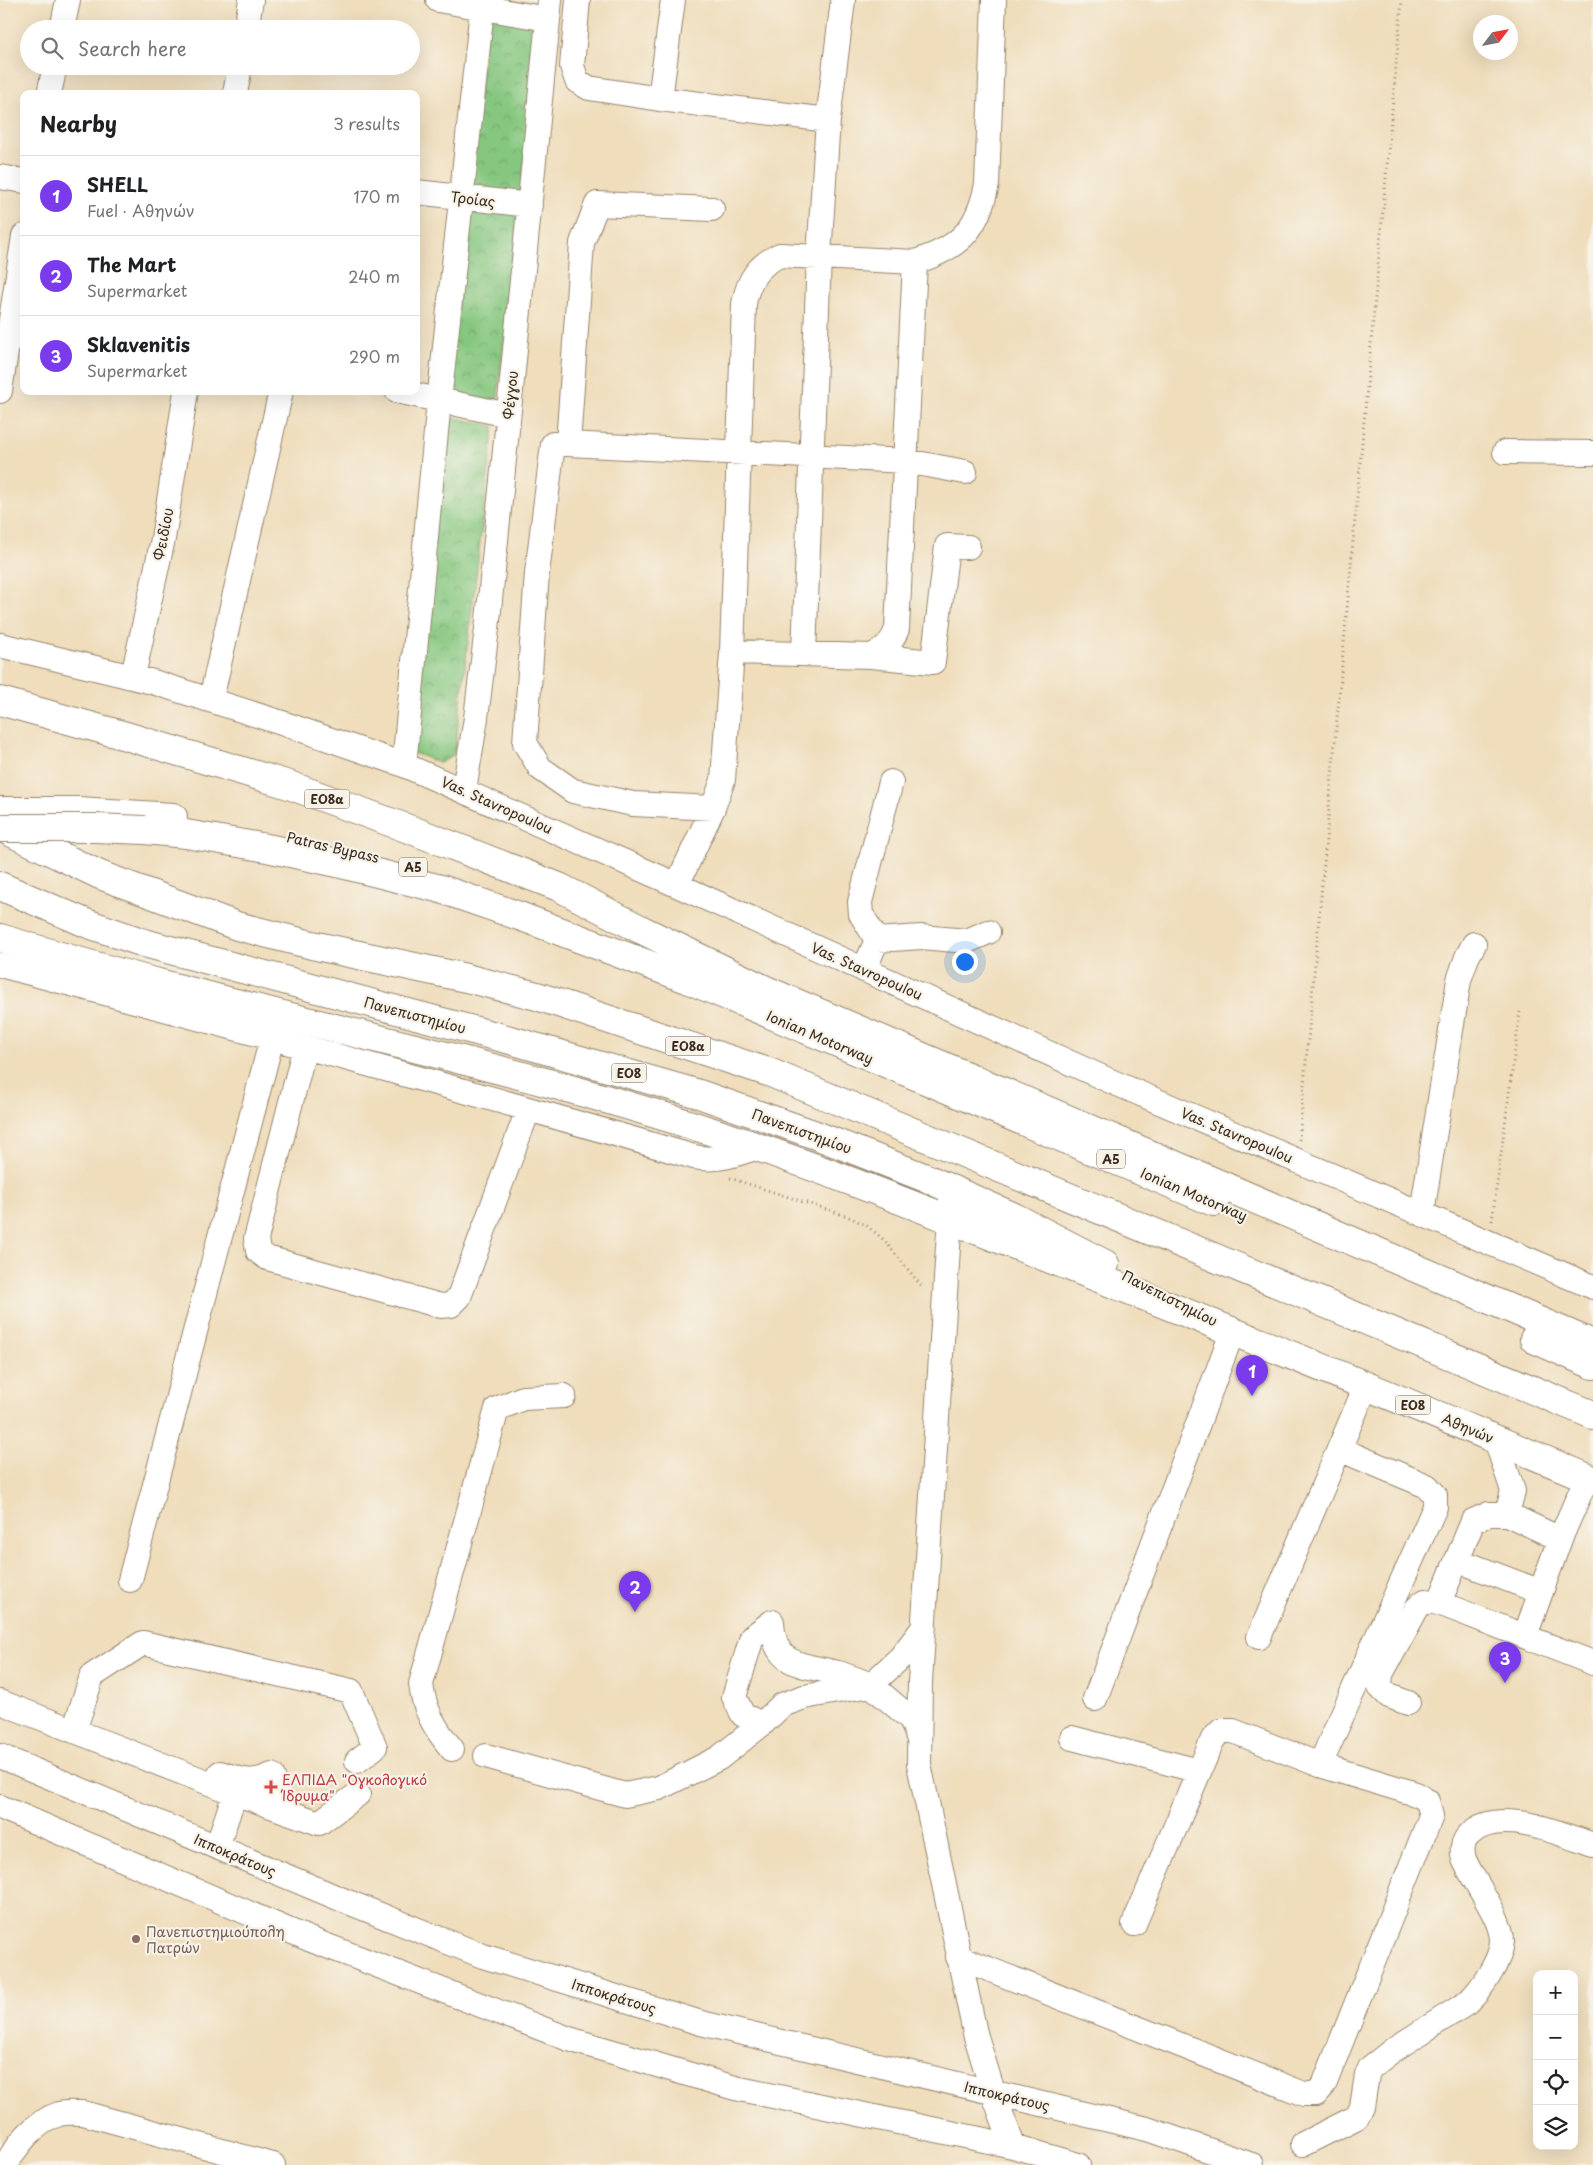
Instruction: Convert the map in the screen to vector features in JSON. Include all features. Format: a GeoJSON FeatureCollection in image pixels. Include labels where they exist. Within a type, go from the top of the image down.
{"type":"FeatureCollection","features":[{"type":"Feature","properties":{"kind":"main road","name":"ΕΟ8α"},"geometry":{"type":"LineString","coordinates":[[0,701],[126,736],[289,786],[418,832],[559,887],[642,930],[766,990]]}},
{"type":"Feature","properties":{"kind":"main road","name":"Patras Bypass"},"geometry":{"type":"LineString","coordinates":[[0,811],[145,822],[186,834],[267,848],[390,875],[441,889],[522,917],[626,957]]}},
{"type":"Feature","properties":{"kind":"main road","name":"Patras Bypass"},"geometry":{"type":"LineString","coordinates":[[0,828],[95,828],[145,822],[206,820],[328,845],[453,879],[571,920],[669,961],[766,990]]}},
{"type":"Feature","properties":{"kind":"main road","name":"ΕΟ8α"},"geometry":{"type":"LineString","coordinates":[[0,828],[100,875],[237,926],[537,996],[770,1073],[1593,1415]]}},
{"type":"Feature","properties":{"kind":"main road","name":"Πανεπιστημίου"},"geometry":{"type":"LineString","coordinates":[[0,886],[86,923],[144,943],[523,1044],[699,1094],[813,1134],[952,1189],[1045,1232],[1163,1296],[1233,1330]]}},
{"type":"Feature","properties":{"kind":"main road","name":"Πανεπιστημίου"},"geometry":{"type":"LineString","coordinates":[[0,938],[190,991],[536,1080],[655,1114],[758,1147],[1233,1330]]}},
{"type":"Feature","properties":{"kind":"main road","name":"Ionian Motorway"},"geometry":{"type":"LineString","coordinates":[[626,957],[688,979],[1593,1365]]}},
{"type":"Feature","properties":{"kind":"main road","name":"Ionian Motorway"},"geometry":{"type":"LineString","coordinates":[[766,990],[1593,1344]]}},
{"type":"Feature","properties":{"kind":"main road","name":"Αθηνών"},"geometry":{"type":"LineString","coordinates":[[1233,1330],[1590,1479]]}},
{"type":"Feature","properties":{"kind":"street"},"geometry":{"type":"LineString","coordinates":[[64,20],[68,0]]}},
{"type":"Feature","properties":{"kind":"street"},"geometry":{"type":"LineString","coordinates":[[248,20],[251,0]]}},
{"type":"Feature","properties":{"kind":"street"},"geometry":{"type":"LineString","coordinates":[[438,0],[549,10]]}},
{"type":"Feature","properties":{"kind":"street"},"geometry":{"type":"LineString","coordinates":[[578,0],[572,66],[577,81],[589,88],[828,120]]}},
{"type":"Feature","properties":{"kind":"street"},"geometry":{"type":"LineString","coordinates":[[660,99],[673,0]]}},
{"type":"Feature","properties":{"kind":"street"},"geometry":{"type":"LineString","coordinates":[[804,654],[819,256],[828,120],[843,0]]}},
{"type":"Feature","properties":{"kind":"street"},"geometry":{"type":"LineString","coordinates":[[677,884],[723,780],[732,652],[744,304],[749,283],[758,269],[769,260],[780,255],[915,262],[937,255],[961,239],[976,222],[983,206],[987,184],[994,0]]}},
{"type":"Feature","properties":{"kind":"street"},"geometry":{"type":"LineString","coordinates":[[404,765],[439,400],[483,4]]}},
{"type":"Feature","properties":{"kind":"street","name":"Φέγγου"},"geometry":{"type":"LineString","coordinates":[[464,790],[476,718],[549,10]]}},
{"type":"Feature","properties":{"kind":"street"},"geometry":{"type":"LineString","coordinates":[[51,90],[53,75]]}},
{"type":"Feature","properties":{"kind":"street"},"geometry":{"type":"LineString","coordinates":[[236,90],[238,75]]}},
{"type":"Feature","properties":{"kind":"street"},"geometry":{"type":"LineString","coordinates":[[0,177],[20,180]]}},
{"type":"Feature","properties":{"kind":"street","name":"Τροίας"},"geometry":{"type":"LineString","coordinates":[[420,193],[530,205]]}},
{"type":"Feature","properties":{"kind":"street"},"geometry":{"type":"LineString","coordinates":[[568,444],[582,243],[597,204],[712,209]]}},
{"type":"Feature","properties":{"kind":"street"},"geometry":{"type":"LineString","coordinates":[[871,656],[886,649],[892,643],[897,629],[915,262]]}},
{"type":"Feature","properties":{"kind":"street"},"geometry":{"type":"LineString","coordinates":[[0,391],[20,265]]}},
{"type":"Feature","properties":{"kind":"street","name":"Φειδίου"},"geometry":{"type":"LineString","coordinates":[[133,676],[162,539],[185,395]]}},
{"type":"Feature","properties":{"kind":"street"},"geometry":{"type":"LineString","coordinates":[[214,686],[280,395]]}},
{"type":"Feature","properties":{"kind":"street"},"geometry":{"type":"LineString","coordinates":[[416,395],[508,415]]}},
{"type":"Feature","properties":{"kind":"street"},"geometry":{"type":"LineString","coordinates":[[712,808],[633,804],[572,791],[540,768],[525,743],[538,573],[553,444],[906,461],[965,472]]}},
{"type":"Feature","properties":{"kind":"street"},"geometry":{"type":"LineString","coordinates":[[1505,452],[1593,453]]}},
{"type":"Feature","properties":{"kind":"street"},"geometry":{"type":"LineString","coordinates":[[732,652],[871,656],[933,662],[947,546],[968,547]]}},
{"type":"Feature","properties":{"kind":"street","name":"Vas. Stavropoulou"},"geometry":{"type":"LineString","coordinates":[[0,645],[133,676],[256,714],[404,765],[677,884],[1108,1080],[1593,1287]]}},
{"type":"Feature","properties":{"kind":"street"},"geometry":{"type":"LineString","coordinates":[[877,940],[860,914],[860,902],[892,782]]}},
{"type":"Feature","properties":{"kind":"street"},"geometry":{"type":"LineString","coordinates":[[877,940],[921,937],[967,940],[988,932]]}},
{"type":"Feature","properties":{"kind":"street"},"geometry":{"type":"LineString","coordinates":[[864,970],[877,940]]}},
{"type":"Feature","properties":{"kind":"street"},"geometry":{"type":"LineString","coordinates":[[1422,1213],[1459,980],[1466,956],[1474,944]]}},
{"type":"Feature","properties":{"kind":"street"},"geometry":{"type":"LineString","coordinates":[[0,965],[305,1047],[528,1110],[571,1120],[706,1160],[726,1157],[758,1147]]}},
{"type":"Feature","properties":{"kind":"street"},"geometry":{"type":"LineString","coordinates":[[130,1580],[272,1038]]}},
{"type":"Feature","properties":{"kind":"street"},"geometry":{"type":"LineString","coordinates":[[305,1047],[256,1239],[258,1251],[267,1258],[277,1261],[440,1306],[452,1305],[459,1297],[528,1110]]}},
{"type":"Feature","properties":{"kind":"street"},"geometry":{"type":"LineString","coordinates":[[952,1189],[918,1737],[926,1803],[975,2033],[993,2092],[1013,2146]]}},
{"type":"Feature","properties":{"kind":"street"},"geometry":{"type":"LineString","coordinates":[[1095,1699],[1233,1330]]}},
{"type":"Feature","properties":{"kind":"street"},"geometry":{"type":"LineString","coordinates":[[1259,1637],[1366,1386]]}},
{"type":"Feature","properties":{"kind":"street"},"geometry":{"type":"LineString","coordinates":[[452,1749],[443,1739],[429,1716],[423,1702],[421,1684],[497,1410],[523,1398],[564,1396]]}},
{"type":"Feature","properties":{"kind":"street"},"geometry":{"type":"LineString","coordinates":[[1496,1440],[1513,1491],[1507,1514]]}},
{"type":"Feature","properties":{"kind":"street"},"geometry":{"type":"LineString","coordinates":[[1320,1765],[1435,1507],[1435,1495],[1427,1486],[1339,1449]]}},
{"type":"Feature","properties":{"kind":"street"},"geometry":{"type":"LineString","coordinates":[[1525,1636],[1560,1539],[1590,1479]]}},
{"type":"Feature","properties":{"kind":"street"},"geometry":{"type":"LineString","coordinates":[[1439,1603],[1473,1521],[1489,1514],[1507,1514],[1560,1539]]}},
{"type":"Feature","properties":{"kind":"street"},"geometry":{"type":"LineString","coordinates":[[1457,1560],[1541,1592]]}},
{"type":"Feature","properties":{"kind":"street"},"geometry":{"type":"LineString","coordinates":[[1408,1703],[1390,1696],[1380,1687],[1381,1674],[1417,1608],[1425,1601],[1439,1603],[1593,1663]]}},
{"type":"Feature","properties":{"kind":"street"},"geometry":{"type":"LineString","coordinates":[[762,1724],[743,1715],[734,1697],[752,1637],[772,1622],[773,1636],[779,1650],[795,1664],[839,1673],[871,1685],[911,1719],[918,1737]]}},
{"type":"Feature","properties":{"kind":"street"},"geometry":{"type":"LineString","coordinates":[[486,1756],[625,1795],[659,1788],[719,1758],[762,1724],[782,1705],[804,1697],[871,1685],[901,1657],[924,1628]]}},
{"type":"Feature","properties":{"kind":"street"},"geometry":{"type":"LineString","coordinates":[[74,1731],[92,1676],[143,1643],[351,1691],[375,1747],[358,1761]]}},
{"type":"Feature","properties":{"kind":"street"},"geometry":{"type":"LineString","coordinates":[[0,1702],[235,1793],[319,1822],[358,1794]]}},
{"type":"Feature","properties":{"kind":"street"},"geometry":{"type":"LineString","coordinates":[[958,1957],[1304,2094],[1316,2094],[1324,2085],[1432,1816],[1427,1801],[1416,1794],[1320,1765],[1232,1731],[1221,1731],[1213,1739],[1134,1924]]}},
{"type":"Feature","properties":{"kind":"street"},"geometry":{"type":"LineString","coordinates":[[1072,1738],[1200,1771]]}},
{"type":"Feature","properties":{"kind":"street","name":"Ιπποκράτους"},"geometry":{"type":"LineString","coordinates":[[0,1756],[483,1956],[701,2023],[1147,2129],[1252,2165]]}},
{"type":"Feature","properties":{"kind":"street"},"geometry":{"type":"LineString","coordinates":[[196,1778],[206,1768],[248,1782],[258,1781],[272,1775],[285,1810]]}},
{"type":"Feature","properties":{"kind":"street"},"geometry":{"type":"LineString","coordinates":[[217,1847],[235,1793]]}},
{"type":"Feature","properties":{"kind":"street"},"geometry":{"type":"LineString","coordinates":[[0,1807],[309,1939],[569,2039],[735,2088],[1013,2146],[1078,2165]]}},
{"type":"Feature","properties":{"kind":"street"},"geometry":{"type":"LineString","coordinates":[[1303,2144],[1357,2117],[1362,2107],[1367,2075],[1370,2068],[1393,2050],[1467,2003],[1477,1994],[1485,1982],[1500,1951],[1501,1933],[1464,1858],[1464,1843],[1468,1836],[1476,1829],[1493,1823],[1516,1822],[1593,1845]]}},
{"type":"Feature","properties":{"kind":"street"},"geometry":{"type":"LineString","coordinates":[[6,2165],[16,2147],[42,2123],[61,2113],[83,2113],[272,2165]]}},
{"type":"Feature","properties":{"kind":"path"},"geometry":{"type":"LineString","coordinates":[[1297,1161],[1402,0]]}},
{"type":"Feature","properties":{"kind":"path"},"geometry":{"type":"LineString","coordinates":[[1489,1242],[1520,1012]]}},
{"type":"Feature","properties":{"kind":"path"},"geometry":{"type":"LineString","coordinates":[[722,1175],[847,1216],[866,1225],[884,1240],[928,1294]]}},
{"type":"Feature","properties":{"kind":"green space"},"geometry":{"type":"Polygon","coordinates":[[[487,17],[538,25],[521,195],[470,191],[487,17]]]}},
{"type":"Feature","properties":{"kind":"green space"},"geometry":{"type":"Polygon","coordinates":[[[470,208],[519,213],[497,402],[447,391],[470,208]]]}},
{"type":"Feature","properties":{"kind":"green space"},"geometry":{"type":"Polygon","coordinates":[[[446,416],[494,426],[455,750],[452,756],[440,763],[411,752],[446,416]]]}},
{"type":"Feature","properties":{"kind":"place","name":"SHELL"},"geometry":{"type":"Point","coordinates":[1252,1396]}},
{"type":"Feature","properties":{"kind":"place","name":"The Mart"},"geometry":{"type":"Point","coordinates":[635,1612]}},
{"type":"Feature","properties":{"kind":"place","name":"Sklavenitis"},"geometry":{"type":"Point","coordinates":[1505,1683]}},
{"type":"Feature","properties":{"kind":"place","name":"ΕΛΠΙΔΑ \"Ογκολογικό Ίδρυμα\""},"geometry":{"type":"Point","coordinates":[271,1787]}},
{"type":"Feature","properties":{"kind":"place","name":"Πανεπιστημιούπολη Πατρών"},"geometry":{"type":"Point","coordinates":[136,1939]}}]}
